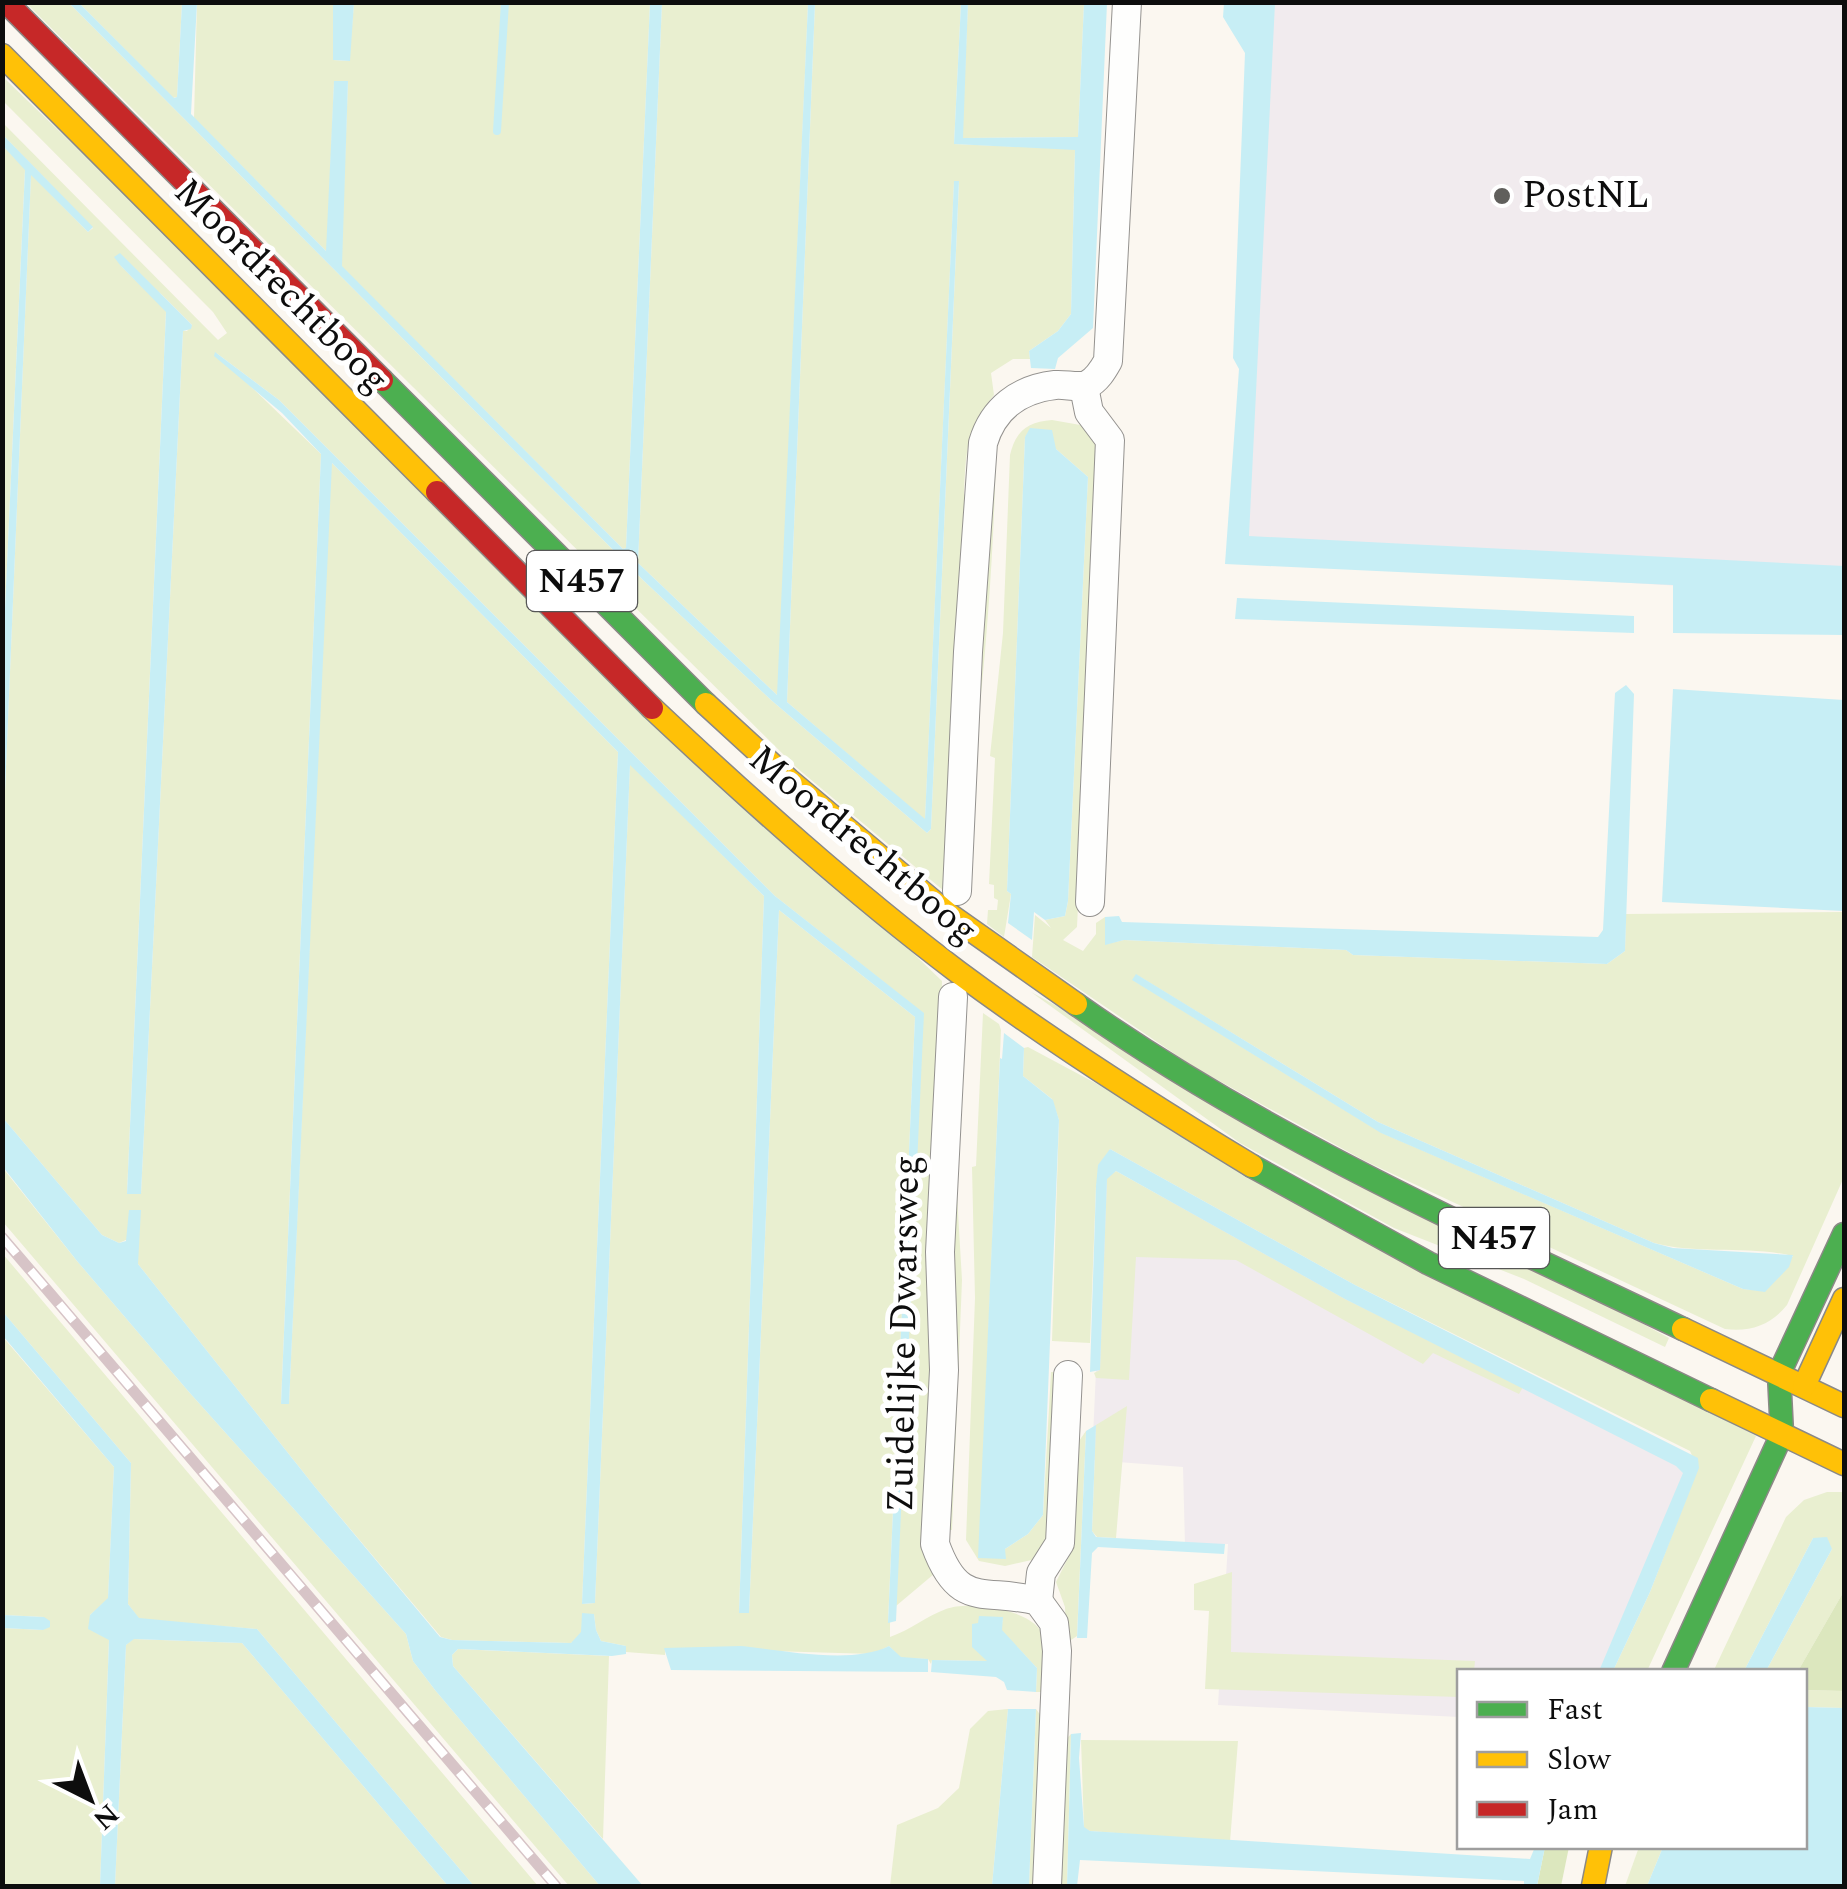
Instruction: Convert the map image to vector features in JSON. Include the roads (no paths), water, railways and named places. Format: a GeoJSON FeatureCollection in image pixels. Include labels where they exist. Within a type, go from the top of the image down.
{"type":"FeatureCollection","features":[{"type":"Feature","properties":{"kind":"main road","name":"Moordrechtboog"},"geometry":{"type":"LineString","coordinates":[[6,2],[679,679],[789,780],[947,913],[1129,1042],[1288,1137],[1844,1406]]}},
{"type":"Feature","properties":{"kind":"main road","name":"Moordrechtboog"},"geometry":{"type":"LineString","coordinates":[[2,55],[653,709],[762,809],[925,947],[1116,1082],[1304,1196],[1446,1271],[1844,1464]]}},
{"type":"Feature","properties":{"kind":"main road"},"geometry":{"type":"LineString","coordinates":[[1782,1434],[1780,1374],[1844,1234]]}},
{"type":"Feature","properties":{"kind":"main road"},"geometry":{"type":"LineString","coordinates":[[1674,1669],[1844,1298]]}},
{"type":"Feature","properties":{"kind":"main road"},"geometry":{"type":"LineString","coordinates":[[1593,1886],[1600,1849]]}},
{"type":"Feature","properties":{"kind":"street"},"geometry":{"type":"LineString","coordinates":[[956,891],[983,443],[988,426],[1013,399],[1039,388],[1084,386],[1101,373],[1112,346],[1128,2]]}},
{"type":"Feature","properties":{"kind":"street"},"geometry":{"type":"LineString","coordinates":[[1084,386],[1089,412],[1110,440],[1090,902]]}},
{"type":"Feature","properties":{"kind":"street","name":"Zuidelijke Dwarsweg"},"geometry":{"type":"LineString","coordinates":[[953,996],[940,1252],[944,1370],[936,1544],[944,1566],[964,1588],[981,1595],[1038,1600]]}},
{"type":"Feature","properties":{"kind":"street"},"geometry":{"type":"LineString","coordinates":[[1047,1886],[1057,1650],[1054,1623],[1038,1600],[1041,1573],[1060,1544],[1068,1375]]}},
{"type":"Feature","properties":{"kind":"water"},"geometry":{"type":"Polygon","coordinates":[[[69,3],[79,3],[174,98],[182,3],[197,3],[191,114],[326,251],[334,81],[348,81],[342,266],[623,549],[650,3],[662,3],[638,563],[777,695],[808,3],[815,3],[787,702],[925,819],[954,181],[959,181],[931,829],[927,833],[771,700],[644,581],[69,3]]]}},
{"type":"Feature","properties":{"kind":"water"},"geometry":{"type":"Polygon","coordinates":[[[333,3],[354,3],[350,61],[333,60],[333,3]]]}},
{"type":"Feature","properties":{"kind":"water"},"geometry":{"type":"Polygon","coordinates":[[[961,3],[968,3],[963,138],[1078,137],[1084,3],[1107,3],[1093,328],[1058,358],[1055,369],[1031,368],[1029,351],[1058,331],[1071,314],[1075,150],[954,144],[961,3]]]}},
{"type":"Feature","properties":{"kind":"water"},"geometry":{"type":"Polygon","coordinates":[[[1224,3],[1275,3],[1249,536],[1844,566],[1844,635],[1673,633],[1673,585],[1225,564],[1239,369],[1233,358],[1245,53],[1223,17],[1224,3]]]}},
{"type":"Feature","properties":{"kind":"water"},"geometry":{"type":"Polygon","coordinates":[[[3,135],[93,227],[88,232],[31,175],[3,838],[3,652],[25,170],[3,146],[3,135]]]}},
{"type":"Feature","properties":{"kind":"water"},"geometry":{"type":"Polygon","coordinates":[[[120,253],[192,325],[183,331],[141,1194],[127,1194],[166,312],[120,265],[114,257],[120,253]]]}},
{"type":"Feature","properties":{"kind":"water"},"geometry":{"type":"Polygon","coordinates":[[[215,352],[279,400],[775,896],[924,1013],[896,1621],[888,1623],[915,1017],[779,910],[749,1613],[739,1613],[764,896],[630,765],[595,1603],[582,1604],[618,752],[332,463],[289,1404],[281,1404],[321,454],[282,413],[214,356],[215,352]]]}},
{"type":"Feature","properties":{"kind":"water"},"geometry":{"type":"Polygon","coordinates":[[[1030,428],[1052,430],[1056,449],[1088,477],[1068,901],[1065,916],[1045,920],[1034,912],[1032,940],[1008,923],[1011,894],[1007,891],[1025,437],[1030,428]]]}},
{"type":"Feature","properties":{"kind":"water"},"geometry":{"type":"Polygon","coordinates":[[[1237,598],[1634,616],[1634,633],[1235,619],[1237,598]]]}},
{"type":"Feature","properties":{"kind":"water"},"geometry":{"type":"Polygon","coordinates":[[[1626,685],[1634,694],[1625,951],[1607,964],[1353,955],[1346,950],[1124,940],[1105,945],[1105,917],[1119,916],[1122,922],[1598,937],[1603,930],[1615,693],[1626,685]]]}},
{"type":"Feature","properties":{"kind":"water"},"geometry":{"type":"Polygon","coordinates":[[[1673,689],[1844,700],[1844,911],[1662,902],[1673,689]]]}},
{"type":"Feature","properties":{"kind":"water"},"geometry":{"type":"Polygon","coordinates":[[[1136,974],[1378,1122],[1654,1243],[1673,1248],[1793,1255],[1789,1267],[1765,1292],[1743,1289],[1381,1133],[1132,980],[1136,974]]]}},
{"type":"Feature","properties":{"kind":"water"},"geometry":{"type":"Polygon","coordinates":[[[1004,1033],[1024,1048],[1023,1076],[1053,1100],[1059,1120],[1043,1515],[1028,1534],[1005,1549],[1006,1559],[978,1558],[1004,1033]]]}},
{"type":"Feature","properties":{"kind":"water"},"geometry":{"type":"Polygon","coordinates":[[[3,1118],[102,1235],[119,1243],[126,1241],[129,1210],[141,1210],[138,1264],[440,1637],[571,1643],[581,1632],[582,1613],[594,1614],[601,1641],[626,1646],[626,1654],[612,1656],[458,1649],[452,1655],[453,1666],[643,1886],[600,1886],[435,1690],[413,1661],[406,1634],[77,1261],[3,1167],[3,1118]]]}},
{"type":"Feature","properties":{"kind":"water"},"geometry":{"type":"Polygon","coordinates":[[[1110,1149],[1355,1285],[1698,1458],[1699,1468],[1650,1592],[1614,1669],[1600,1669],[1683,1473],[1676,1466],[1345,1299],[1116,1171],[1107,1179],[1100,1370],[1090,1372],[1098,1165],[1110,1149]]]}},
{"type":"Feature","properties":{"kind":"water"},"geometry":{"type":"Polygon","coordinates":[[[3,1312],[131,1463],[128,1604],[139,1618],[257,1629],[474,1886],[448,1886],[242,1643],[134,1639],[126,1645],[115,1886],[100,1886],[109,1640],[88,1629],[90,1615],[108,1598],[114,1467],[3,1336],[3,1312]]]}},
{"type":"Feature","properties":{"kind":"water"},"geometry":{"type":"Polygon","coordinates":[[[1096,1425],[1092,1531],[1096,1537],[1225,1544],[1224,1554],[1098,1547],[1092,1553],[1087,1638],[1077,1638],[1086,1431],[1096,1425]]]}},
{"type":"Feature","properties":{"kind":"water"},"geometry":{"type":"Polygon","coordinates":[[[1827,1537],[1832,1549],[1767,1669],[1745,1669],[1813,1538],[1827,1537]]]}},
{"type":"Feature","properties":{"kind":"water"},"geometry":{"type":"Polygon","coordinates":[[[3,1615],[44,1617],[50,1621],[50,1627],[3,1628],[3,1615]]]}},
{"type":"Feature","properties":{"kind":"water"},"geometry":{"type":"Polygon","coordinates":[[[979,1616],[1003,1617],[1002,1630],[1037,1668],[1036,1692],[1007,1690],[996,1677],[931,1672],[932,1660],[987,1661],[972,1647],[972,1624],[978,1623],[979,1616]]]}},
{"type":"Feature","properties":{"kind":"water"},"geometry":{"type":"Polygon","coordinates":[[[741,1646],[856,1655],[889,1646],[901,1657],[928,1659],[928,1672],[671,1670],[664,1648],[741,1646]]]}},
{"type":"Feature","properties":{"kind":"water"},"geometry":{"type":"Polygon","coordinates":[[[1807,1707],[1844,1708],[1844,1886],[1647,1886],[1662,1849],[1807,1849],[1807,1707]]]}},
{"type":"Feature","properties":{"kind":"water"},"geometry":{"type":"Polygon","coordinates":[[[1008,1709],[1036,1709],[1029,1886],[992,1886],[1008,1709]]]}},
{"type":"Feature","properties":{"kind":"water"},"geometry":{"type":"Polygon","coordinates":[[[1081,1733],[1084,1827],[1090,1831],[1530,1859],[1534,1849],[1545,1849],[1537,1886],[1524,1886],[1524,1881],[1080,1860],[1077,1886],[1067,1886],[1071,1734],[1081,1733]]]}},
{"type":"Feature","properties":{"kind":"waterway"},"geometry":{"type":"LineString","coordinates":[[497,131],[505,2]]}},
{"type":"Feature","properties":{"kind":"railway"},"geometry":{"type":"LineString","coordinates":[[2,1237],[556,1886]]}},
{"type":"Feature","properties":{"kind":"place","name":"PostNL"},"geometry":{"type":"Point","coordinates":[1502,196]}}]}
